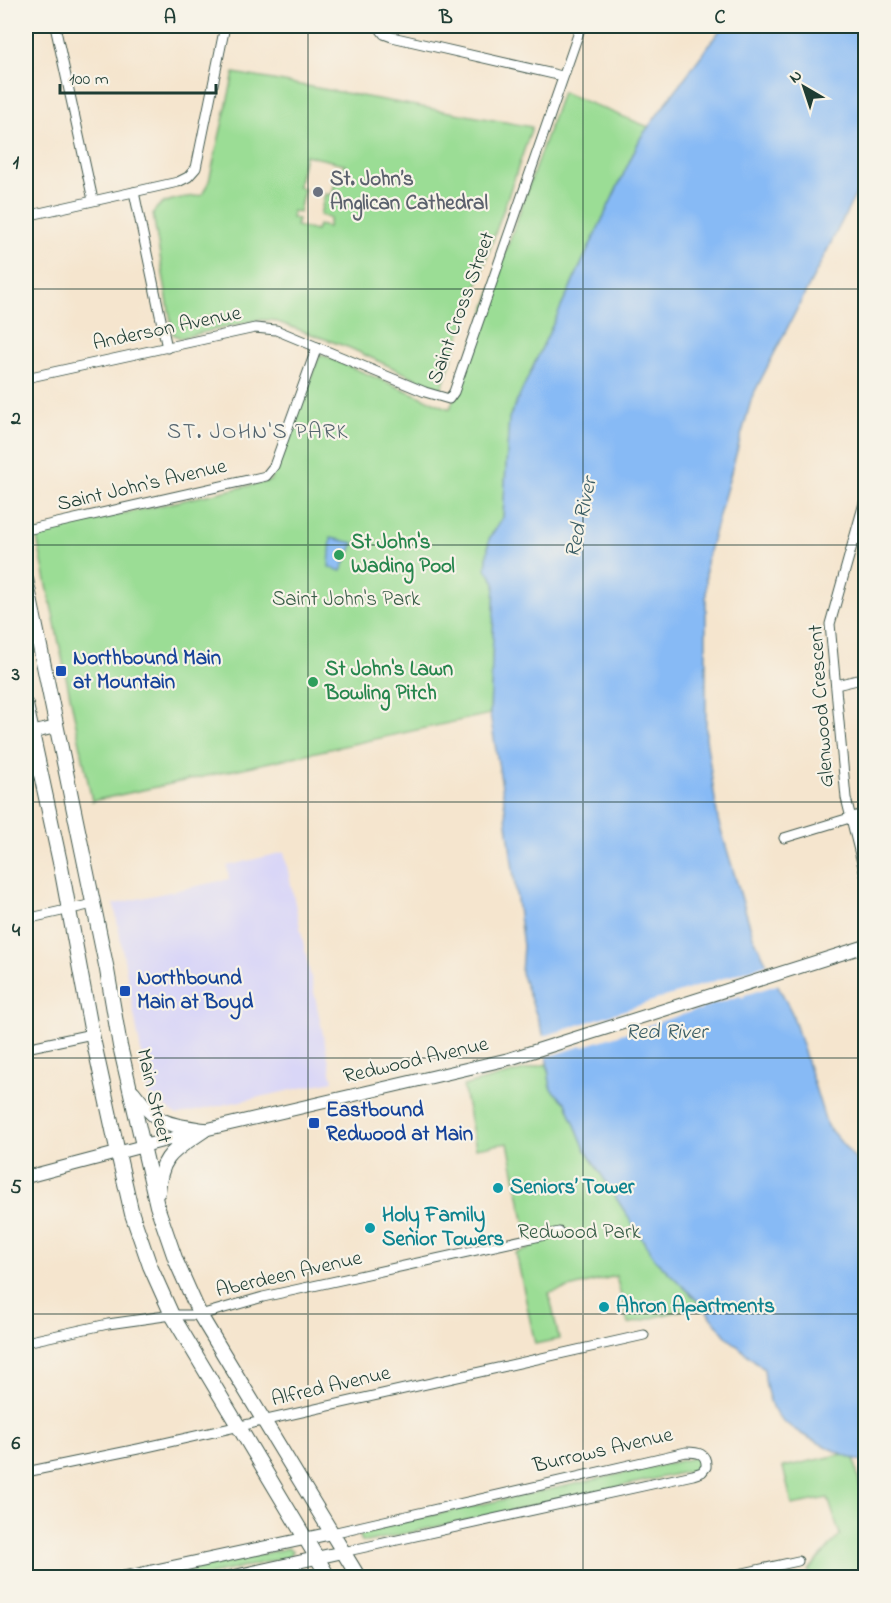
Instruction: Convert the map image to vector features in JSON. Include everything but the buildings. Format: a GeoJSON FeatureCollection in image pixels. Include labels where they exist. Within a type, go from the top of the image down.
{"type":"FeatureCollection","features":[{"type":"Feature","properties":{"kind":"main road","name":"Main Street"},"geometry":{"type":"LineString","coordinates":[[26,579],[129,1086],[157,1206],[176,1261],[200,1315],[359,1578]]}},
{"type":"Feature","properties":{"kind":"main road"},"geometry":{"type":"LineString","coordinates":[[26,705],[28,734],[69,910],[92,1034],[118,1154],[136,1224],[150,1266],[171,1315],[328,1578]]}},
{"type":"Feature","properties":{"kind":"main road"},"geometry":{"type":"LineString","coordinates":[[28,734],[56,728]]}},
{"type":"Feature","properties":{"kind":"main road","name":"Redwood Avenue"},"geometry":{"type":"LineString","coordinates":[[26,1177],[204,1130],[510,1059],[809,962],[866,946]]}},
{"type":"Feature","properties":{"kind":"main road"},"geometry":{"type":"LineString","coordinates":[[129,1086],[156,1118],[173,1125],[204,1130]]}},
{"type":"Feature","properties":{"kind":"main road"},"geometry":{"type":"LineString","coordinates":[[157,1206],[159,1178],[163,1164],[173,1152],[204,1130]]}},
{"type":"Feature","properties":{"kind":"main road","name":"Burrows Avenue"},"geometry":{"type":"LineString","coordinates":[[121,1578],[304,1537],[332,1533]]}},
{"type":"Feature","properties":{"kind":"main road","name":"Burrows Avenue"},"geometry":{"type":"LineString","coordinates":[[226,1578],[343,1552]]}},
{"type":"Feature","properties":{"kind":"street"},"geometry":{"type":"LineString","coordinates":[[55,26],[93,200]]}},
{"type":"Feature","properties":{"kind":"street"},"geometry":{"type":"LineString","coordinates":[[26,216],[178,182],[188,177],[196,168],[225,26]]}},
{"type":"Feature","properties":{"kind":"street"},"geometry":{"type":"LineString","coordinates":[[378,26],[384,34],[392,37],[562,76]]}},
{"type":"Feature","properties":{"kind":"street","name":"Saint Cross Street"},"geometry":{"type":"LineString","coordinates":[[449,399],[454,392],[581,26]]}},
{"type":"Feature","properties":{"kind":"street"},"geometry":{"type":"LineString","coordinates":[[134,192],[167,348]]}},
{"type":"Feature","properties":{"kind":"street","name":"Anderson Avenue"},"geometry":{"type":"LineString","coordinates":[[26,378],[255,328],[276,330],[425,392],[449,399]]}},
{"type":"Feature","properties":{"kind":"street","name":"Saint John's Avenue"},"geometry":{"type":"LineString","coordinates":[[26,530],[266,476],[274,466],[317,347]]}},
{"type":"Feature","properties":{"kind":"street","name":"Glenwood Crescent"},"geometry":{"type":"LineString","coordinates":[[866,496],[831,624],[846,798],[866,879]]}},
{"type":"Feature","properties":{"kind":"street"},"geometry":{"type":"LineString","coordinates":[[853,541],[866,539]]}},
{"type":"Feature","properties":{"kind":"street"},"geometry":{"type":"LineString","coordinates":[[837,685],[866,678]]}},
{"type":"Feature","properties":{"kind":"street"},"geometry":{"type":"LineString","coordinates":[[784,838],[866,813]]}},
{"type":"Feature","properties":{"kind":"street"},"geometry":{"type":"LineString","coordinates":[[26,919],[93,904]]}},
{"type":"Feature","properties":{"kind":"street"},"geometry":{"type":"LineString","coordinates":[[26,1048],[92,1034]]}},
{"type":"Feature","properties":{"kind":"street","name":"Aberdeen Avenue"},"geometry":{"type":"LineString","coordinates":[[26,1342],[108,1324],[171,1315],[200,1315],[263,1297],[559,1232]]}},
{"type":"Feature","properties":{"kind":"street","name":"Alfred Avenue"},"geometry":{"type":"LineString","coordinates":[[26,1472],[644,1335]]}},
{"type":"Feature","properties":{"kind":"street","name":"Burrows Avenue"},"geometry":{"type":"LineString","coordinates":[[332,1533],[686,1452],[698,1452],[704,1455],[706,1461],[706,1467],[702,1472],[693,1475],[343,1552]]}},
{"type":"Feature","properties":{"kind":"street"},"geometry":{"type":"LineString","coordinates":[[721,1578],[798,1561]]}},
{"type":"Feature","properties":{"kind":"shaded area"},"geometry":{"type":"Polygon","coordinates":[[[284,852],[333,1081],[177,1115],[149,1096],[114,904],[229,879],[227,866],[284,852]]]}},
{"type":"Feature","properties":{"kind":"green space"},"geometry":{"type":"Polygon","coordinates":[[[234,73],[532,127],[441,390],[350,348],[272,320],[257,320],[180,338],[173,334],[153,214],[156,209],[167,202],[202,195],[209,181],[234,73]],[[305,155],[298,187],[304,189],[299,212],[293,211],[292,218],[298,219],[296,226],[316,231],[318,225],[328,227],[330,218],[320,215],[325,194],[332,195],[335,182],[339,182],[345,164],[305,155]]]}},
{"type":"Feature","properties":{"kind":"green space","name":"Saint John's Park"},"geometry":{"type":"Polygon","coordinates":[[[562,92],[649,127],[641,137],[509,418],[503,517],[489,539],[486,569],[495,582],[490,714],[92,801],[36,533],[270,481],[320,354],[450,409],[562,92]]]}},
{"type":"Feature","properties":{"kind":"green space","name":"Redwood Park"},"geometry":{"type":"Polygon","coordinates":[[[547,1064],[551,1089],[566,1103],[585,1149],[655,1259],[702,1305],[628,1324],[616,1276],[549,1293],[559,1339],[535,1344],[516,1253],[530,1249],[508,1143],[476,1148],[463,1086],[547,1064]]]}},
{"type":"Feature","properties":{"kind":"green space"},"geometry":{"type":"Polygon","coordinates":[[[853,1452],[861,1491],[865,1494],[865,1577],[811,1577],[808,1571],[840,1535],[828,1498],[792,1505],[783,1467],[853,1452]]]}},
{"type":"Feature","properties":{"kind":"green space"},"geometry":{"type":"Polygon","coordinates":[[[698,1457],[702,1463],[699,1469],[367,1542],[362,1541],[360,1537],[364,1530],[698,1457]]]}},
{"type":"Feature","properties":{"kind":"green space"},"geometry":{"type":"Polygon","coordinates":[[[288,1548],[293,1551],[290,1557],[197,1577],[154,1578],[288,1548]]]}},
{"type":"Feature","properties":{"kind":"water","name":"Red River"},"geometry":{"type":"Polygon","coordinates":[[[723,26],[865,26],[865,183],[858,190],[752,397],[706,562],[706,738],[718,820],[753,936],[792,1013],[827,1126],[865,1170],[865,1461],[856,1460],[811,1439],[779,1417],[769,1399],[764,1369],[725,1335],[702,1305],[655,1259],[585,1149],[566,1103],[551,1089],[543,1033],[521,973],[523,946],[490,714],[495,582],[486,569],[489,539],[503,517],[509,418],[641,137],[723,26]]]}},
{"type":"Feature","properties":{"kind":"water","name":"St John's Wading Pool"},"geometry":{"type":"Polygon","coordinates":[[[331,538],[354,543],[341,571],[329,567],[331,538]]]}},
{"type":"Feature","properties":{"kind":"pier"},"geometry":{"type":"Polygon","coordinates":[[[770,963],[780,984],[745,995],[743,998],[740,996],[702,1008],[700,1011],[646,1026],[643,1032],[637,1029],[544,1058],[541,1037],[770,963]]]}},
{"type":"Feature","properties":{"kind":"place","name":"St. John’s Anglican Cathedral"},"geometry":{"type":"Point","coordinates":[318,192]}},
{"type":"Feature","properties":{"kind":"place","name":"St John's Wading Pool"},"geometry":{"type":"Point","coordinates":[339,555]}},
{"type":"Feature","properties":{"kind":"place","name":"Northbound Main at Mountain"},"geometry":{"type":"Point","coordinates":[61,671]}},
{"type":"Feature","properties":{"kind":"place","name":"St John's Lawn Bowling Pitch"},"geometry":{"type":"Point","coordinates":[313,682]}},
{"type":"Feature","properties":{"kind":"place","name":"Northbound Main at Boyd"},"geometry":{"type":"Point","coordinates":[125,991]}},
{"type":"Feature","properties":{"kind":"place","name":"Eastbound Redwood at Main"},"geometry":{"type":"Point","coordinates":[314,1123]}},
{"type":"Feature","properties":{"kind":"place","name":"Seniors’ Tower"},"geometry":{"type":"Point","coordinates":[498,1188]}},
{"type":"Feature","properties":{"kind":"place","name":"Holy Family Senior Towers"},"geometry":{"type":"Point","coordinates":[370,1228]}},
{"type":"Feature","properties":{"kind":"place","name":"Ahron Apartments"},"geometry":{"type":"Point","coordinates":[604,1307]}},
{"type":"Feature","properties":{"kind":"district","name":"ST. JOHN'S PARK"},"geometry":{"type":"Point","coordinates":[258,433]}}]}
